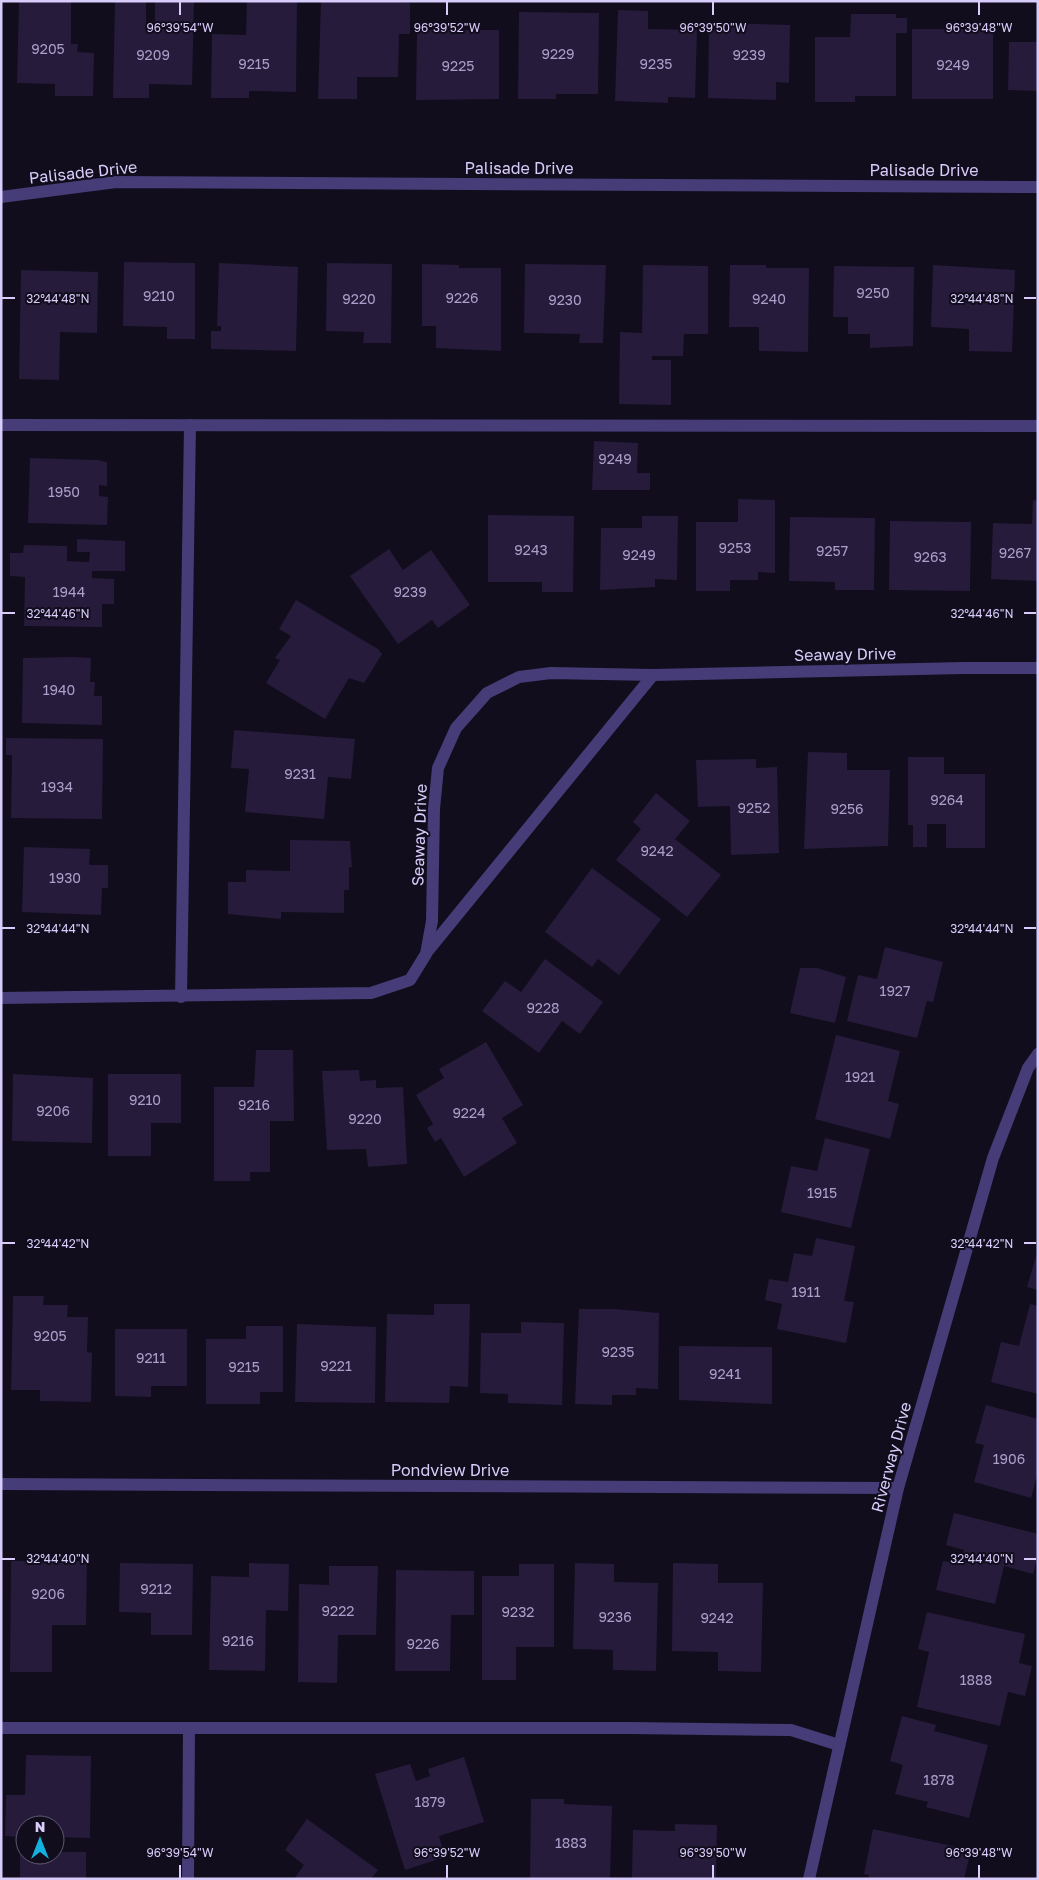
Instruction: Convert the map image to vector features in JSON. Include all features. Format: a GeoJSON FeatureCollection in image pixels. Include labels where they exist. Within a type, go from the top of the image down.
{"type":"FeatureCollection","features":[{"type":"Feature","properties":{"kind":"street","name":"Palisade Drive"},"geometry":{"type":"LineString","coordinates":[[1,197],[116,182],[1038,187]]}},
{"type":"Feature","properties":{"kind":"street"},"geometry":{"type":"LineString","coordinates":[[181,997],[190,425]]}},
{"type":"Feature","properties":{"kind":"street"},"geometry":{"type":"LineString","coordinates":[[1,426],[1038,426]]}},
{"type":"Feature","properties":{"kind":"street","name":"Seaway Drive"},"geometry":{"type":"LineString","coordinates":[[426,954],[432,921],[434,809],[438,768],[456,728],[486,693],[519,677],[551,673],[653,675],[1038,668]]}},
{"type":"Feature","properties":{"kind":"street","name":"Seaway Drive"},"geometry":{"type":"LineString","coordinates":[[1,998],[370,993],[410,980],[426,954],[653,675]]}},
{"type":"Feature","properties":{"kind":"street","name":"Riverway Drive"},"geometry":{"type":"LineString","coordinates":[[809,1879],[898,1488],[993,1158],[1028,1068],[1038,1054]]}},
{"type":"Feature","properties":{"kind":"street","name":"Pondview Drive"},"geometry":{"type":"LineString","coordinates":[[1,1484],[898,1488]]}},
{"type":"Feature","properties":{"kind":"street"},"geometry":{"type":"LineString","coordinates":[[1,1728],[631,1728],[791,1730],[839,1745]]}},
{"type":"Feature","properties":{"kind":"street"},"geometry":{"type":"LineString","coordinates":[[188,1879],[189,1728]]}},
{"type":"Feature","properties":{"kind":"building"},"geometry":{"type":"Polygon","coordinates":[[[19,1],[71,2],[71,44],[78,44],[77,52],[94,53],[93,96],[55,96],[55,84],[17,83],[19,1]]]}},
{"type":"Feature","properties":{"kind":"building"},"geometry":{"type":"Polygon","coordinates":[[[115,1],[146,1],[146,23],[155,23],[155,1],[194,1],[192,85],[149,84],[149,98],[113,98],[115,1]]]}},
{"type":"Feature","properties":{"kind":"building"},"geometry":{"type":"Polygon","coordinates":[[[247,1],[297,1],[296,92],[249,91],[249,98],[211,98],[212,34],[246,35],[247,1]]]}},
{"type":"Feature","properties":{"kind":"building"},"geometry":{"type":"Polygon","coordinates":[[[321,1],[398,1],[410,3],[410,34],[399,34],[398,77],[357,77],[357,99],[318,99],[321,1]]]}},
{"type":"Feature","properties":{"kind":"building"},"geometry":{"type":"Polygon","coordinates":[[[618,10],[648,11],[648,29],[697,30],[695,98],[668,97],[668,103],[615,101],[618,10]]]}},
{"type":"Feature","properties":{"kind":"building"},"geometry":{"type":"Polygon","coordinates":[[[519,12],[599,13],[598,94],[556,94],[556,99],[518,99],[519,12]]]}},
{"type":"Feature","properties":{"kind":"building"},"geometry":{"type":"Polygon","coordinates":[[[851,14],[896,14],[896,18],[907,18],[907,33],[896,33],[896,96],[855,96],[855,102],[815,102],[815,37],[850,37],[851,14]]]}},
{"type":"Feature","properties":{"kind":"building"},"geometry":{"type":"Polygon","coordinates":[[[709,23],[790,25],[789,83],[776,82],[776,100],[708,98],[709,23]]]}},
{"type":"Feature","properties":{"kind":"building"},"geometry":{"type":"Polygon","coordinates":[[[912,29],[993,29],[993,99],[912,99],[912,29]]]}},
{"type":"Feature","properties":{"kind":"building"},"geometry":{"type":"Polygon","coordinates":[[[417,30],[499,30],[499,99],[416,100],[417,30]]]}},
{"type":"Feature","properties":{"kind":"building"},"geometry":{"type":"Polygon","coordinates":[[[1009,42],[1038,42],[1038,91],[1008,90],[1009,42]]]}},
{"type":"Feature","properties":{"kind":"building"},"geometry":{"type":"Polygon","coordinates":[[[124,262],[195,263],[195,339],[167,339],[167,327],[123,326],[124,262]]]}},
{"type":"Feature","properties":{"kind":"building"},"geometry":{"type":"Polygon","coordinates":[[[219,263],[298,267],[296,351],[211,349],[211,331],[221,331],[221,326],[217,326],[219,263]]]}},
{"type":"Feature","properties":{"kind":"building"},"geometry":{"type":"Polygon","coordinates":[[[327,263],[392,264],[391,343],[363,343],[364,332],[326,331],[327,263]]]}},
{"type":"Feature","properties":{"kind":"building"},"geometry":{"type":"Polygon","coordinates":[[[422,264],[459,265],[459,268],[501,268],[501,351],[436,348],[436,326],[422,326],[422,264]]]}},
{"type":"Feature","properties":{"kind":"building"},"geometry":{"type":"Polygon","coordinates":[[[525,264],[606,265],[603,343],[579,343],[580,334],[524,333],[525,264]]]}},
{"type":"Feature","properties":{"kind":"building"},"geometry":{"type":"Polygon","coordinates":[[[643,265],[708,266],[708,334],[684,334],[683,356],[652,356],[652,360],[671,360],[671,405],[619,404],[620,332],[642,333],[643,265]]]}},
{"type":"Feature","properties":{"kind":"building"},"geometry":{"type":"Polygon","coordinates":[[[730,265],[766,265],[766,268],[809,268],[808,352],[759,351],[759,327],[729,327],[730,265]]]}},
{"type":"Feature","properties":{"kind":"building"},"geometry":{"type":"Polygon","coordinates":[[[933,265],[1015,270],[1012,352],[969,351],[969,329],[931,327],[933,265]]]}},
{"type":"Feature","properties":{"kind":"building"},"geometry":{"type":"Polygon","coordinates":[[[834,266],[914,267],[913,346],[870,348],[870,334],[848,334],[848,317],[833,317],[834,266]]]}},
{"type":"Feature","properties":{"kind":"building"},"geometry":{"type":"Polygon","coordinates":[[[21,270],[98,272],[97,333],[60,332],[59,380],[19,379],[21,270]]]}},
{"type":"Feature","properties":{"kind":"building"},"geometry":{"type":"Polygon","coordinates":[[[594,441],[638,443],[637,473],[650,473],[650,490],[592,490],[594,441]]]}},
{"type":"Feature","properties":{"kind":"building"},"geometry":{"type":"Polygon","coordinates":[[[30,458],[107,462],[107,486],[99,485],[99,496],[108,497],[107,525],[28,523],[30,458]]]}},
{"type":"Feature","properties":{"kind":"building"},"geometry":{"type":"Polygon","coordinates":[[[738,499],[775,500],[775,573],[758,572],[758,580],[730,580],[730,591],[696,591],[696,522],[738,522],[738,499]]]}},
{"type":"Feature","properties":{"kind":"building"},"geometry":{"type":"Polygon","coordinates":[[[1033,500],[1038,501],[1038,581],[991,579],[993,523],[1032,524],[1033,500]]]}},
{"type":"Feature","properties":{"kind":"building"},"geometry":{"type":"Polygon","coordinates":[[[488,515],[574,516],[573,592],[542,592],[542,582],[488,582],[488,515]]]}},
{"type":"Feature","properties":{"kind":"building"},"geometry":{"type":"Polygon","coordinates":[[[642,516],[678,516],[677,580],[655,579],[655,587],[600,590],[601,528],[642,528],[642,516]]]}},
{"type":"Feature","properties":{"kind":"building"},"geometry":{"type":"Polygon","coordinates":[[[790,517],[875,518],[874,590],[835,590],[835,582],[789,581],[790,517]]]}},
{"type":"Feature","properties":{"kind":"building"},"geometry":{"type":"Polygon","coordinates":[[[890,521],[971,522],[970,591],[889,590],[890,521]]]}},
{"type":"Feature","properties":{"kind":"building"},"geometry":{"type":"Polygon","coordinates":[[[77,539],[125,541],[125,571],[92,571],[92,578],[114,579],[114,604],[102,604],[102,627],[24,626],[25,577],[10,576],[10,553],[23,553],[24,545],[67,546],[67,561],[89,562],[90,552],[77,552],[77,539]]]}},
{"type":"Feature","properties":{"kind":"building"},"geometry":{"type":"Polygon","coordinates":[[[389,549],[403,570],[431,550],[470,605],[438,628],[432,620],[398,644],[350,576],[389,549]]]}},
{"type":"Feature","properties":{"kind":"building"},"geometry":{"type":"Polygon","coordinates":[[[296,600],[378,649],[382,654],[364,683],[349,678],[325,719],[266,683],[280,660],[275,658],[291,636],[279,629],[296,600]]]}},
{"type":"Feature","properties":{"kind":"building"},"geometry":{"type":"Polygon","coordinates":[[[23,658],[91,658],[90,682],[95,682],[94,696],[102,696],[102,725],[22,723],[23,658]]]}},
{"type":"Feature","properties":{"kind":"building"},"geometry":{"type":"Polygon","coordinates":[[[234,730],[355,739],[351,779],[328,777],[324,819],[245,812],[249,769],[231,768],[234,730]]]}},
{"type":"Feature","properties":{"kind":"building"},"geometry":{"type":"Polygon","coordinates":[[[6,738],[103,739],[102,819],[11,818],[12,755],[6,755],[6,738]]]}},
{"type":"Feature","properties":{"kind":"building"},"geometry":{"type":"Polygon","coordinates":[[[808,752],[847,753],[847,770],[890,770],[888,846],[804,849],[808,752]]]}},
{"type":"Feature","properties":{"kind":"building"},"geometry":{"type":"Polygon","coordinates":[[[908,757],[944,757],[944,774],[985,774],[985,848],[946,848],[946,824],[927,824],[927,847],[913,847],[913,825],[908,825],[908,757]]]}},
{"type":"Feature","properties":{"kind":"building"},"geometry":{"type":"Polygon","coordinates":[[[756,759],[756,768],[777,767],[779,853],[731,855],[730,806],[698,807],[696,760],[756,759]]]}},
{"type":"Feature","properties":{"kind":"building"},"geometry":{"type":"Polygon","coordinates":[[[656,793],[690,821],[675,839],[721,875],[687,917],[616,860],[641,829],[633,822],[656,793]]]}},
{"type":"Feature","properties":{"kind":"building"},"geometry":{"type":"Polygon","coordinates":[[[290,840],[350,841],[352,867],[349,867],[349,890],[344,890],[344,913],[281,912],[281,919],[228,914],[228,882],[246,882],[246,870],[290,871],[290,840]]]}},
{"type":"Feature","properties":{"kind":"building"},"geometry":{"type":"Polygon","coordinates":[[[24,847],[90,849],[89,865],[108,865],[108,888],[102,888],[101,915],[22,912],[24,847]]]}},
{"type":"Feature","properties":{"kind":"building"},"geometry":{"type":"Polygon","coordinates":[[[592,868],[661,919],[619,975],[598,959],[592,967],[545,932],[592,868]]]}},
{"type":"Feature","properties":{"kind":"building"},"geometry":{"type":"Polygon","coordinates":[[[885,947],[943,962],[933,1002],[927,1001],[917,1038],[847,1021],[858,975],[877,979],[885,947]]]}},
{"type":"Feature","properties":{"kind":"building"},"geometry":{"type":"Polygon","coordinates":[[[545,959],[603,1002],[580,1034],[562,1021],[539,1053],[482,1011],[505,981],[521,992],[545,959]]]}},
{"type":"Feature","properties":{"kind":"building"},"geometry":{"type":"Polygon","coordinates":[[[800,968],[817,968],[846,977],[835,1023],[790,1013],[800,968]]]}},
{"type":"Feature","properties":{"kind":"building"},"geometry":{"type":"Polygon","coordinates":[[[836,1035],[900,1051],[888,1101],[899,1104],[890,1139],[815,1119],[836,1035]]]}},
{"type":"Feature","properties":{"kind":"building"},"geometry":{"type":"Polygon","coordinates":[[[486,1042],[523,1105],[502,1118],[517,1143],[464,1177],[441,1138],[435,1142],[427,1128],[433,1124],[416,1095],[444,1078],[439,1069],[486,1042]]]}},
{"type":"Feature","properties":{"kind":"building"},"geometry":{"type":"Polygon","coordinates":[[[256,1050],[293,1050],[294,1121],[270,1121],[270,1172],[250,1172],[250,1181],[214,1181],[214,1087],[254,1087],[256,1050]]]}},
{"type":"Feature","properties":{"kind":"building"},"geometry":{"type":"Polygon","coordinates":[[[359,1070],[360,1081],[376,1080],[376,1088],[403,1087],[407,1164],[368,1167],[366,1149],[327,1150],[322,1071],[359,1070]]]}},
{"type":"Feature","properties":{"kind":"building"},"geometry":{"type":"Polygon","coordinates":[[[13,1074],[93,1078],[92,1143],[12,1141],[13,1074]]]}},
{"type":"Feature","properties":{"kind":"building"},"geometry":{"type":"Polygon","coordinates":[[[108,1074],[181,1074],[181,1123],[151,1123],[151,1156],[108,1156],[108,1074]]]}},
{"type":"Feature","properties":{"kind":"building"},"geometry":{"type":"Polygon","coordinates":[[[825,1138],[870,1149],[851,1228],[781,1212],[791,1166],[817,1171],[825,1138]]]}},
{"type":"Feature","properties":{"kind":"building"},"geometry":{"type":"Polygon","coordinates":[[[816,1238],[855,1246],[844,1301],[854,1302],[846,1343],[777,1329],[782,1304],[765,1300],[769,1279],[788,1282],[794,1253],[812,1256],[816,1238]]]}},
{"type":"Feature","properties":{"kind":"building"},"geometry":{"type":"Polygon","coordinates":[[[1038,1250],[1038,1290],[1027,1287],[1038,1250]]]}},
{"type":"Feature","properties":{"kind":"building"},"geometry":{"type":"Polygon","coordinates":[[[13,1296],[44,1296],[43,1305],[68,1305],[67,1317],[88,1317],[87,1352],[92,1353],[91,1402],[40,1401],[40,1390],[11,1390],[13,1296]]]}},
{"type":"Feature","properties":{"kind":"building"},"geometry":{"type":"Polygon","coordinates":[[[434,1304],[470,1304],[468,1387],[450,1386],[449,1403],[385,1402],[387,1314],[434,1315],[434,1304]]]}},
{"type":"Feature","properties":{"kind":"building"},"geometry":{"type":"Polygon","coordinates":[[[1030,1304],[1038,1306],[1038,1394],[991,1382],[1001,1342],[1019,1346],[1030,1304]]]}},
{"type":"Feature","properties":{"kind":"building"},"geometry":{"type":"Polygon","coordinates":[[[579,1309],[615,1309],[659,1313],[658,1389],[636,1388],[636,1395],[612,1395],[612,1405],[575,1404],[579,1309]]]}},
{"type":"Feature","properties":{"kind":"building"},"geometry":{"type":"Polygon","coordinates":[[[521,1322],[564,1323],[562,1405],[508,1403],[508,1394],[480,1393],[481,1333],[521,1333],[521,1322]]]}},
{"type":"Feature","properties":{"kind":"building"},"geometry":{"type":"Polygon","coordinates":[[[297,1324],[376,1327],[375,1403],[295,1402],[297,1324]]]}},
{"type":"Feature","properties":{"kind":"building"},"geometry":{"type":"Polygon","coordinates":[[[246,1326],[283,1326],[283,1392],[260,1392],[260,1404],[206,1404],[206,1339],[246,1339],[246,1326]]]}},
{"type":"Feature","properties":{"kind":"building"},"geometry":{"type":"Polygon","coordinates":[[[115,1329],[187,1329],[187,1386],[151,1386],[151,1397],[115,1396],[115,1329]]]}},
{"type":"Feature","properties":{"kind":"building"},"geometry":{"type":"Polygon","coordinates":[[[679,1346],[772,1347],[772,1404],[679,1400],[679,1346]]]}},
{"type":"Feature","properties":{"kind":"building"},"geometry":{"type":"Polygon","coordinates":[[[986,1405],[1038,1419],[1038,1472],[1031,1498],[974,1482],[984,1445],[975,1443],[986,1405]]]}},
{"type":"Feature","properties":{"kind":"building"},"geometry":{"type":"Polygon","coordinates":[[[954,1513],[1038,1534],[1038,1555],[1033,1574],[1004,1566],[995,1604],[936,1590],[943,1561],[961,1564],[964,1550],[946,1545],[954,1513]]]}},
{"type":"Feature","properties":{"kind":"building"},"geometry":{"type":"Polygon","coordinates":[[[11,1561],[87,1561],[86,1625],[52,1625],[52,1672],[10,1672],[11,1561]]]}},
{"type":"Feature","properties":{"kind":"building"},"geometry":{"type":"Polygon","coordinates":[[[120,1563],[193,1564],[192,1635],[151,1635],[151,1613],[119,1612],[120,1563]]]}},
{"type":"Feature","properties":{"kind":"building"},"geometry":{"type":"Polygon","coordinates":[[[249,1563],[289,1564],[288,1611],[266,1610],[265,1671],[209,1670],[211,1576],[249,1577],[249,1563]]]}},
{"type":"Feature","properties":{"kind":"building"},"geometry":{"type":"Polygon","coordinates":[[[575,1563],[614,1564],[614,1582],[658,1583],[656,1671],[613,1670],[613,1650],[573,1649],[575,1563]]]}},
{"type":"Feature","properties":{"kind":"building"},"geometry":{"type":"Polygon","coordinates":[[[673,1563],[718,1564],[718,1583],[763,1583],[761,1672],[718,1671],[718,1652],[672,1651],[673,1563]]]}},
{"type":"Feature","properties":{"kind":"building"},"geometry":{"type":"Polygon","coordinates":[[[519,1564],[554,1564],[554,1647],[516,1647],[516,1680],[482,1680],[482,1576],[519,1576],[519,1564]]]}},
{"type":"Feature","properties":{"kind":"building"},"geometry":{"type":"Polygon","coordinates":[[[329,1566],[378,1566],[376,1635],[338,1635],[337,1683],[298,1682],[299,1584],[329,1585],[329,1566]]]}},
{"type":"Feature","properties":{"kind":"building"},"geometry":{"type":"Polygon","coordinates":[[[396,1570],[474,1571],[474,1615],[451,1615],[450,1671],[395,1671],[396,1570]]]}},
{"type":"Feature","properties":{"kind":"building"},"geometry":{"type":"Polygon","coordinates":[[[927,1612],[1025,1634],[1019,1663],[1032,1666],[1025,1696],[1008,1692],[1000,1726],[917,1707],[929,1652],[918,1649],[927,1612]]]}},
{"type":"Feature","properties":{"kind":"building"},"geometry":{"type":"Polygon","coordinates":[[[902,1716],[936,1725],[934,1731],[988,1745],[969,1818],[926,1807],[928,1802],[895,1794],[903,1765],[890,1761],[902,1716]]]}},
{"type":"Feature","properties":{"kind":"building"},"geometry":{"type":"Polygon","coordinates":[[[26,1755],[91,1756],[90,1838],[65,1837],[65,1815],[15,1815],[15,1836],[5,1836],[6,1795],[25,1795],[26,1755]]]}},
{"type":"Feature","properties":{"kind":"building"},"geometry":{"type":"Polygon","coordinates":[[[464,1757],[484,1822],[439,1836],[445,1857],[405,1870],[375,1774],[410,1764],[416,1781],[430,1776],[428,1769],[464,1757]]]}},
{"type":"Feature","properties":{"kind":"building"},"geometry":{"type":"Polygon","coordinates":[[[531,1799],[564,1799],[564,1804],[612,1806],[610,1879],[530,1879],[531,1799]]]}},
{"type":"Feature","properties":{"kind":"building"},"geometry":{"type":"Polygon","coordinates":[[[307,1819],[378,1870],[371,1879],[294,1879],[304,1865],[285,1850],[307,1819]]]}},
{"type":"Feature","properties":{"kind":"building"},"geometry":{"type":"Polygon","coordinates":[[[675,1824],[717,1825],[716,1879],[632,1878],[633,1830],[675,1831],[675,1824]]]}},
{"type":"Feature","properties":{"kind":"building"},"geometry":{"type":"Polygon","coordinates":[[[873,1829],[971,1850],[964,1879],[868,1879],[869,1875],[864,1874],[873,1829]]]}},
{"type":"Feature","properties":{"kind":"building"},"geometry":{"type":"Polygon","coordinates":[[[65,1852],[86,1852],[86,1879],[20,1879],[20,1865],[65,1865],[65,1852]]]}}]}
